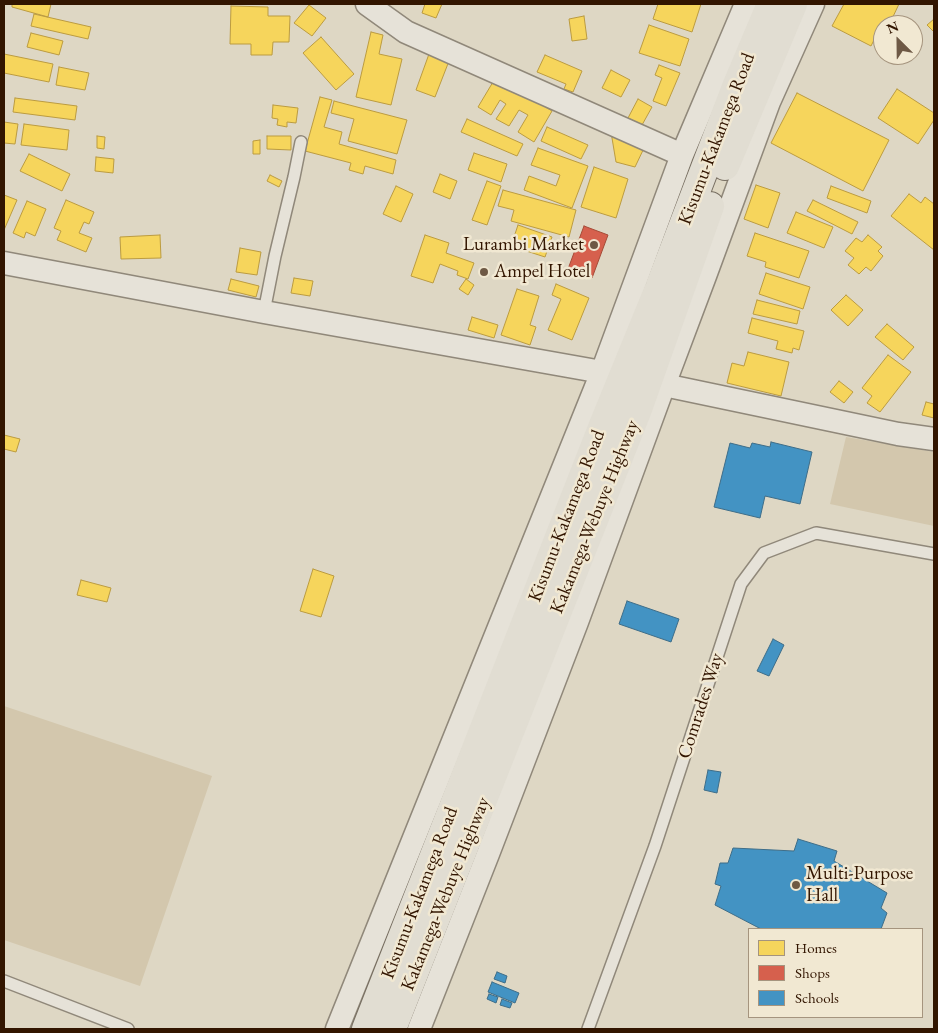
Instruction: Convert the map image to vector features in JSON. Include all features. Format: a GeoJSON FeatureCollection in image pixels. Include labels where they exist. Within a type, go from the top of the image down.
{"type":"FeatureCollection","features":[{"type":"Feature","properties":{"kind":"highway","name":"Kisumu-Kakamega Road"},"geometry":{"type":"LineString","coordinates":[[366,1029],[596,443],[659,288],[736,87],[771,4]]}},
{"type":"Feature","properties":{"kind":"highway","name":"Kakamega-Webuye Highway"},"geometry":{"type":"LineString","coordinates":[[392,1029],[638,409],[716,187],[793,4]]}},
{"type":"Feature","properties":{"kind":"street"},"geometry":{"type":"LineString","coordinates":[[367,4],[406,32],[682,155]]}},
{"type":"Feature","properties":{"kind":"street"},"geometry":{"type":"LineString","coordinates":[[337,1029],[602,372],[682,155],[746,4]]}},
{"type":"Feature","properties":{"kind":"street"},"geometry":{"type":"LineString","coordinates":[[419,1029],[577,622],[664,384],[706,276],[768,102],[813,4]]}},
{"type":"Feature","properties":{"kind":"street"},"geometry":{"type":"LineString","coordinates":[[4,264],[602,372]]}},
{"type":"Feature","properties":{"kind":"street"},"geometry":{"type":"LineString","coordinates":[[664,384],[898,434],[934,439]]}},
{"type":"Feature","properties":{"kind":"lane"},"geometry":{"type":"LineString","coordinates":[[264,312],[301,142]]}},
{"type":"Feature","properties":{"kind":"lane","name":"Comrades Way"},"geometry":{"type":"LineString","coordinates":[[588,1029],[655,846],[741,584],[764,553],[816,533],[934,554]]}},
{"type":"Feature","properties":{"kind":"lane"},"geometry":{"type":"LineString","coordinates":[[4,980],[128,1029]]}},
{"type":"Feature","properties":{"kind":"shaded area"},"geometry":{"type":"Polygon","coordinates":[[[846,437],[934,452],[934,526],[830,504],[846,437]]]}},
{"type":"Feature","properties":{"kind":"shaded area"},"geometry":{"type":"Polygon","coordinates":[[[4,706],[212,776],[140,986],[4,940],[4,706]]]}},
{"type":"Feature","properties":{"kind":"building: Homes"},"geometry":{"type":"Polygon","coordinates":[[[12,4],[51,4],[48,17],[12,7],[12,4]]]}},
{"type":"Feature","properties":{"kind":"building: Homes"},"geometry":{"type":"Polygon","coordinates":[[[425,4],[442,4],[436,18],[422,13],[425,4]]]}},
{"type":"Feature","properties":{"kind":"building: Homes"},"geometry":{"type":"Polygon","coordinates":[[[658,4],[701,4],[692,32],[653,19],[658,4]]]}},
{"type":"Feature","properties":{"kind":"building: Homes"},"geometry":{"type":"Polygon","coordinates":[[[844,4],[899,4],[894,15],[873,15],[873,42],[871,46],[832,26],[844,4]]]}},
{"type":"Feature","properties":{"kind":"building: Homes"},"geometry":{"type":"Polygon","coordinates":[[[309,5],[326,18],[312,36],[294,23],[309,5]]]}},
{"type":"Feature","properties":{"kind":"building: Homes"},"geometry":{"type":"Polygon","coordinates":[[[231,6],[268,7],[268,16],[290,16],[289,42],[273,42],[272,55],[251,55],[251,44],[230,44],[231,6]]]}},
{"type":"Feature","properties":{"kind":"building: Homes"},"geometry":{"type":"Polygon","coordinates":[[[34,14],[91,27],[88,39],[31,26],[34,14]]]}},
{"type":"Feature","properties":{"kind":"building: Homes"},"geometry":{"type":"Polygon","coordinates":[[[584,16],[587,39],[572,41],[569,19],[584,16]]]}},
{"type":"Feature","properties":{"kind":"building: Homes"},"geometry":{"type":"Polygon","coordinates":[[[934,19],[934,32],[927,25],[934,19]]]}},
{"type":"Feature","properties":{"kind":"building: Homes"},"geometry":{"type":"Polygon","coordinates":[[[649,25],[689,39],[680,66],[639,53],[649,25]]]}},
{"type":"Feature","properties":{"kind":"building: Homes"},"geometry":{"type":"Polygon","coordinates":[[[371,32],[383,35],[379,54],[402,59],[391,105],[356,97],[371,32]]]}},
{"type":"Feature","properties":{"kind":"building: Homes"},"geometry":{"type":"Polygon","coordinates":[[[31,33],[63,41],[59,55],[27,47],[31,33]]]}},
{"type":"Feature","properties":{"kind":"building: Homes"},"geometry":{"type":"Polygon","coordinates":[[[321,37],[354,74],[336,90],[303,53],[321,37]]]}},
{"type":"Feature","properties":{"kind":"building: Homes"},"geometry":{"type":"Polygon","coordinates":[[[4,54],[53,64],[49,82],[4,73],[4,54]]]}},
{"type":"Feature","properties":{"kind":"building: Homes"},"geometry":{"type":"Polygon","coordinates":[[[429,54],[449,61],[435,97],[416,90],[429,54]]]}},
{"type":"Feature","properties":{"kind":"building: Homes"},"geometry":{"type":"Polygon","coordinates":[[[545,55],[582,71],[573,92],[564,89],[566,84],[537,72],[545,55]]]}},
{"type":"Feature","properties":{"kind":"building: Homes"},"geometry":{"type":"Polygon","coordinates":[[[659,65],[680,73],[666,106],[653,101],[662,78],[655,75],[659,65]]]}},
{"type":"Feature","properties":{"kind":"building: Homes"},"geometry":{"type":"Polygon","coordinates":[[[59,67],[89,73],[85,90],[56,85],[59,67]]]}},
{"type":"Feature","properties":{"kind":"building: Homes"},"geometry":{"type":"Polygon","coordinates":[[[611,70],[630,80],[621,97],[602,88],[611,70]]]}},
{"type":"Feature","properties":{"kind":"building: Homes"},"geometry":{"type":"Polygon","coordinates":[[[496,77],[552,111],[534,142],[518,132],[528,115],[519,110],[509,126],[496,119],[506,104],[500,100],[491,115],[478,107],[496,77]]]}},
{"type":"Feature","properties":{"kind":"building: Homes"},"geometry":{"type":"Polygon","coordinates":[[[897,89],[934,113],[934,120],[918,144],[878,118],[897,89]]]}},
{"type":"Feature","properties":{"kind":"building: Homes"},"geometry":{"type":"Polygon","coordinates":[[[797,93],[889,140],[863,191],[771,143],[797,93]]]}},
{"type":"Feature","properties":{"kind":"building: Homes"},"geometry":{"type":"Polygon","coordinates":[[[320,97],[332,100],[324,127],[342,132],[339,144],[396,160],[393,174],[365,166],[363,174],[349,170],[351,163],[305,151],[320,97]]]}},
{"type":"Feature","properties":{"kind":"building: Homes"},"geometry":{"type":"Polygon","coordinates":[[[15,98],[77,106],[75,120],[13,112],[15,98]]]}},
{"type":"Feature","properties":{"kind":"building: Homes"},"geometry":{"type":"Polygon","coordinates":[[[638,99],[652,107],[642,125],[628,118],[638,99]]]}},
{"type":"Feature","properties":{"kind":"building: Homes"},"geometry":{"type":"Polygon","coordinates":[[[334,101],[407,120],[397,154],[348,141],[354,119],[331,113],[334,101]]]}},
{"type":"Feature","properties":{"kind":"building: Homes"},"geometry":{"type":"Polygon","coordinates":[[[273,105],[298,108],[296,123],[287,122],[287,127],[277,125],[278,119],[272,118],[273,105]]]}},
{"type":"Feature","properties":{"kind":"building: Homes"},"geometry":{"type":"Polygon","coordinates":[[[467,119],[523,144],[517,156],[461,132],[467,119]]]}},
{"type":"Feature","properties":{"kind":"building: Homes"},"geometry":{"type":"Polygon","coordinates":[[[4,122],[18,124],[15,144],[4,143],[4,122]]]}},
{"type":"Feature","properties":{"kind":"building: Homes"},"geometry":{"type":"Polygon","coordinates":[[[24,124],[69,130],[67,150],[21,145],[24,124]]]}},
{"type":"Feature","properties":{"kind":"building: Homes"},"geometry":{"type":"Polygon","coordinates":[[[547,127],[588,145],[581,159],[541,141],[547,127]]]}},
{"type":"Feature","properties":{"kind":"building: Homes"},"geometry":{"type":"Polygon","coordinates":[[[611,132],[645,146],[635,167],[616,162],[611,132]]]}},
{"type":"Feature","properties":{"kind":"building: Homes"},"geometry":{"type":"Polygon","coordinates":[[[97,136],[105,137],[104,149],[97,148],[97,136]]]}},
{"type":"Feature","properties":{"kind":"building: Homes"},"geometry":{"type":"Polygon","coordinates":[[[267,136],[291,136],[291,150],[267,149],[267,136]]]}},
{"type":"Feature","properties":{"kind":"building: Homes"},"geometry":{"type":"Polygon","coordinates":[[[260,140],[260,154],[253,154],[253,141],[260,140]]]}},
{"type":"Feature","properties":{"kind":"building: Homes"},"geometry":{"type":"Polygon","coordinates":[[[538,148],[588,166],[572,208],[524,190],[529,176],[556,186],[560,175],[531,165],[538,148]]]}},
{"type":"Feature","properties":{"kind":"building: Homes"},"geometry":{"type":"Polygon","coordinates":[[[474,153],[507,164],[501,182],[468,170],[474,153]]]}},
{"type":"Feature","properties":{"kind":"building: Homes"},"geometry":{"type":"Polygon","coordinates":[[[29,154],[70,174],[62,191],[20,171],[29,154]]]}},
{"type":"Feature","properties":{"kind":"building: Homes"},"geometry":{"type":"Polygon","coordinates":[[[96,157],[114,159],[113,173],[95,171],[96,157]]]}},
{"type":"Feature","properties":{"kind":"building: Homes"},"geometry":{"type":"Polygon","coordinates":[[[594,167],[628,179],[616,218],[581,207],[594,167]]]}},
{"type":"Feature","properties":{"kind":"building: Homes"},"geometry":{"type":"Polygon","coordinates":[[[440,174],[457,181],[450,199],[433,192],[440,174]]]}},
{"type":"Feature","properties":{"kind":"building: Homes"},"geometry":{"type":"Polygon","coordinates":[[[270,175],[282,181],[279,187],[267,181],[270,175]]]}},
{"type":"Feature","properties":{"kind":"building: Homes"},"geometry":{"type":"Polygon","coordinates":[[[487,181],[501,186],[487,225],[472,220],[487,181]]]}},
{"type":"Feature","properties":{"kind":"building: Homes"},"geometry":{"type":"Polygon","coordinates":[[[756,185],[780,193],[768,228],[744,219],[756,185]]]}},
{"type":"Feature","properties":{"kind":"building: Homes"},"geometry":{"type":"Polygon","coordinates":[[[396,186],[413,194],[401,222],[383,214],[396,186]]]}},
{"type":"Feature","properties":{"kind":"building: Homes"},"geometry":{"type":"Polygon","coordinates":[[[831,186],[871,201],[867,213],[827,198],[831,186]]]}},
{"type":"Feature","properties":{"kind":"building: Homes"},"geometry":{"type":"Polygon","coordinates":[[[503,190],[576,210],[569,237],[511,221],[514,210],[498,206],[503,190]]]}},
{"type":"Feature","properties":{"kind":"building: Homes"},"geometry":{"type":"Polygon","coordinates":[[[909,194],[921,203],[925,197],[934,204],[934,250],[891,216],[909,194]]]}},
{"type":"Feature","properties":{"kind":"building: Homes"},"geometry":{"type":"Polygon","coordinates":[[[4,195],[17,200],[4,230],[4,195]]]}},
{"type":"Feature","properties":{"kind":"building: Homes"},"geometry":{"type":"Polygon","coordinates":[[[66,200],[94,212],[89,224],[84,222],[79,233],[92,238],[86,252],[57,240],[61,231],[54,228],[66,200]]]}},
{"type":"Feature","properties":{"kind":"building: Homes"},"geometry":{"type":"Polygon","coordinates":[[[813,200],[858,222],[852,234],[807,211],[813,200]]]}},
{"type":"Feature","properties":{"kind":"building: Homes"},"geometry":{"type":"Polygon","coordinates":[[[27,201],[46,209],[35,236],[26,232],[24,238],[13,233],[27,201]]]}},
{"type":"Feature","properties":{"kind":"building: Homes"},"geometry":{"type":"Polygon","coordinates":[[[796,212],[833,227],[824,248],[787,233],[796,212]]]}},
{"type":"Feature","properties":{"kind":"building: Homes"},"geometry":{"type":"Polygon","coordinates":[[[518,225],[552,237],[545,257],[511,246],[518,225]]]}},
{"type":"Feature","properties":{"kind":"building: Homes"},"geometry":{"type":"Polygon","coordinates":[[[755,233],[809,251],[799,278],[765,267],[766,262],[747,256],[755,233]]]}},
{"type":"Feature","properties":{"kind":"building: Homes"},"geometry":{"type":"Polygon","coordinates":[[[160,235],[161,258],[121,259],[120,237],[160,235]]]}},
{"type":"Feature","properties":{"kind":"building: Homes"},"geometry":{"type":"Polygon","coordinates":[[[425,235],[449,243],[446,253],[474,263],[468,279],[457,275],[458,271],[440,264],[433,283],[411,276],[425,235]]]}},
{"type":"Feature","properties":{"kind":"building: Homes"},"geometry":{"type":"Polygon","coordinates":[[[868,235],[882,247],[878,251],[883,256],[871,271],[866,267],[859,274],[848,265],[854,258],[845,251],[856,238],[862,242],[868,235]]]}},
{"type":"Feature","properties":{"kind":"building: Homes"},"geometry":{"type":"Polygon","coordinates":[[[240,248],[261,252],[257,275],[236,272],[240,248]]]}},
{"type":"Feature","properties":{"kind":"building: Homes"},"geometry":{"type":"Polygon","coordinates":[[[766,273],[810,287],[803,309],[759,294],[766,273]]]}},
{"type":"Feature","properties":{"kind":"building: Homes"},"geometry":{"type":"Polygon","coordinates":[[[294,278],[313,281],[310,296],[291,293],[294,278]]]}},
{"type":"Feature","properties":{"kind":"building: Homes"},"geometry":{"type":"Polygon","coordinates":[[[231,279],[259,286],[256,297],[228,290],[231,279]]]}},
{"type":"Feature","properties":{"kind":"building: Homes"},"geometry":{"type":"Polygon","coordinates":[[[466,279],[474,285],[468,295],[459,289],[466,279]]]}},
{"type":"Feature","properties":{"kind":"building: Homes"},"geometry":{"type":"Polygon","coordinates":[[[556,284],[589,298],[572,340],[548,330],[561,299],[552,295],[556,284]]]}},
{"type":"Feature","properties":{"kind":"building: Homes"},"geometry":{"type":"Polygon","coordinates":[[[517,289],[539,296],[530,325],[536,327],[530,345],[501,335],[517,289]]]}},
{"type":"Feature","properties":{"kind":"building: Homes"},"geometry":{"type":"Polygon","coordinates":[[[846,295],[863,310],[848,326],[831,310],[846,295]]]}},
{"type":"Feature","properties":{"kind":"building: Homes"},"geometry":{"type":"Polygon","coordinates":[[[757,300],[800,311],[797,324],[753,314],[757,300]]]}},
{"type":"Feature","properties":{"kind":"building: Homes"},"geometry":{"type":"Polygon","coordinates":[[[472,317],[498,325],[494,338],[468,330],[472,317]]]}},
{"type":"Feature","properties":{"kind":"building: Homes"},"geometry":{"type":"Polygon","coordinates":[[[752,318],[804,331],[799,350],[793,348],[792,353],[776,349],[778,341],[748,333],[752,318]]]}},
{"type":"Feature","properties":{"kind":"building: Homes"},"geometry":{"type":"Polygon","coordinates":[[[887,324],[914,347],[903,360],[875,337],[887,324]]]}},
{"type":"Feature","properties":{"kind":"building: Homes"},"geometry":{"type":"Polygon","coordinates":[[[748,352],[789,362],[781,396],[727,383],[732,363],[744,366],[748,352]]]}},
{"type":"Feature","properties":{"kind":"building: Homes"},"geometry":{"type":"Polygon","coordinates":[[[888,355],[911,372],[880,412],[867,403],[872,396],[862,388],[888,355]]]}},
{"type":"Feature","properties":{"kind":"building: Homes"},"geometry":{"type":"Polygon","coordinates":[[[839,381],[853,392],[844,403],[830,392],[839,381]]]}},
{"type":"Feature","properties":{"kind":"building: Homes"},"geometry":{"type":"Polygon","coordinates":[[[926,402],[934,404],[934,418],[922,415],[926,402]]]}},
{"type":"Feature","properties":{"kind":"building: Homes"},"geometry":{"type":"Polygon","coordinates":[[[4,435],[20,439],[16,452],[4,449],[4,435]]]}},
{"type":"Feature","properties":{"kind":"building: Homes"},"geometry":{"type":"Polygon","coordinates":[[[313,569],[334,576],[321,617],[300,611],[313,569]]]}},
{"type":"Feature","properties":{"kind":"building: Homes"},"geometry":{"type":"Polygon","coordinates":[[[81,580],[111,588],[107,602],[77,595],[81,580]]]}},
{"type":"Feature","properties":{"kind":"building: Shops"},"geometry":{"type":"Polygon","coordinates":[[[584,226],[608,235],[592,278],[568,269],[584,226]]]}},
{"type":"Feature","properties":{"kind":"building: Schools"},"geometry":{"type":"Polygon","coordinates":[[[771,442],[812,452],[800,504],[765,496],[760,518],[714,507],[730,443],[750,448],[752,443],[770,447],[771,442]]]}},
{"type":"Feature","properties":{"kind":"building: Schools"},"geometry":{"type":"Polygon","coordinates":[[[627,601],[679,619],[671,642],[619,624],[627,601]]]}},
{"type":"Feature","properties":{"kind":"building: Schools"},"geometry":{"type":"Polygon","coordinates":[[[773,639],[784,645],[769,676],[757,671],[773,639]]]}},
{"type":"Feature","properties":{"kind":"building: Schools"},"geometry":{"type":"Polygon","coordinates":[[[708,770],[721,772],[717,793],[704,790],[708,770]]]}},
{"type":"Feature","properties":{"kind":"building: Schools","name":"Multi-Purpose Hall"},"geometry":{"type":"Polygon","coordinates":[[[798,839],[837,851],[834,861],[887,893],[881,908],[887,913],[881,928],[759,928],[715,905],[721,886],[715,884],[720,863],[728,863],[733,848],[794,851],[798,839]]]}},
{"type":"Feature","properties":{"kind":"building: Schools"},"geometry":{"type":"Polygon","coordinates":[[[497,972],[507,976],[505,983],[494,979],[497,972]]]}},
{"type":"Feature","properties":{"kind":"building: Schools"},"geometry":{"type":"Polygon","coordinates":[[[492,982],[519,993],[515,1003],[488,992],[492,982]]]}},
{"type":"Feature","properties":{"kind":"building: Schools"},"geometry":{"type":"Polygon","coordinates":[[[489,994],[498,997],[496,1003],[487,999],[489,994]]]}},
{"type":"Feature","properties":{"kind":"building: Schools"},"geometry":{"type":"Polygon","coordinates":[[[502,999],[512,1003],[510,1008],[500,1005],[502,999]]]}},
{"type":"Feature","properties":{"kind":"place","name":"Lurambi Market"},"geometry":{"type":"Point","coordinates":[594,245]}},
{"type":"Feature","properties":{"kind":"place","name":"Ampel Hotel"},"geometry":{"type":"Point","coordinates":[484,272]}},
{"type":"Feature","properties":{"kind":"place","name":"Multi-Purpose Hall"},"geometry":{"type":"Point","coordinates":[796,885]}}]}
